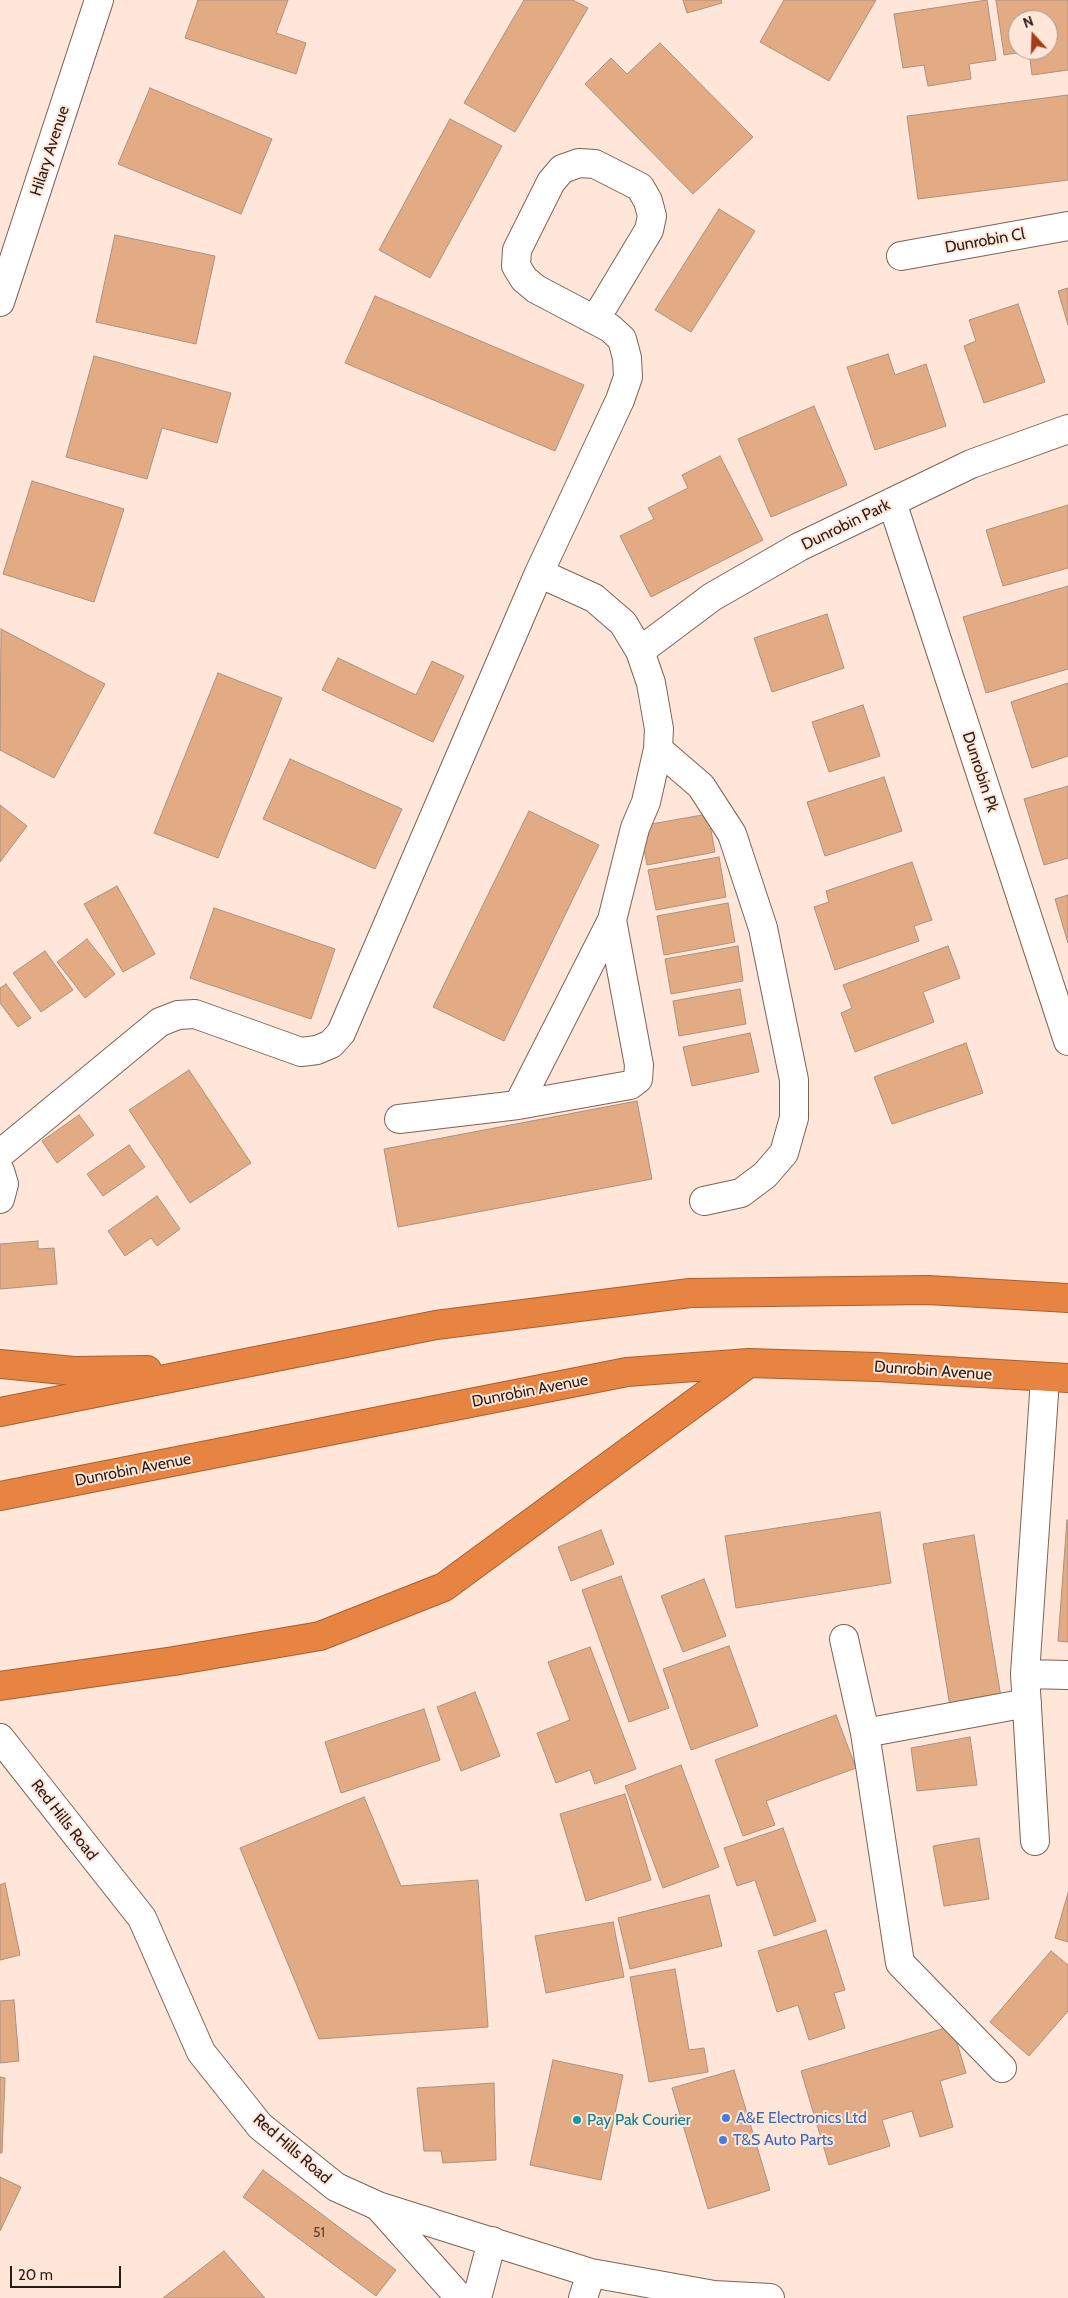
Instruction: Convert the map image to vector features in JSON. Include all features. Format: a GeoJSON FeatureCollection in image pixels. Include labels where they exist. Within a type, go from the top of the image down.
{"type":"FeatureCollection","features":[{"type":"Feature","properties":{"kind":"highway"},"geometry":{"type":"LineString","coordinates":[[0,1412],[436,1325],[690,1292],[928,1290],[1068,1298]]}},
{"type":"Feature","properties":{"kind":"highway"},"geometry":{"type":"LineString","coordinates":[[0,1686],[174,1661],[320,1636],[444,1587],[749,1363]]}},
{"type":"Feature","properties":{"kind":"highway","name":"Dunrobin Avenue"},"geometry":{"type":"LineString","coordinates":[[0,1496],[626,1372],[749,1363],[877,1367],[1057,1378]]}},
{"type":"Feature","properties":{"kind":"highway"},"geometry":{"type":"LineString","coordinates":[[0,1364],[74,1371],[208,1370]]}},
{"type":"Feature","properties":{"kind":"street","name":"Hilary Avenue"},"geometry":{"type":"LineString","coordinates":[[0,302],[99,0]]}},
{"type":"Feature","properties":{"kind":"street"},"geometry":{"type":"LineString","coordinates":[[0,1154],[160,1022],[178,1015],[195,1014],[202,1016],[300,1052],[317,1050],[331,1044],[340,1032],[539,573],[620,400],[628,377],[628,358],[622,340],[610,328],[536,289],[524,279],[516,266],[517,250],[551,182],[562,170],[579,163],[595,164],[640,187],[648,201],[652,216],[649,230],[596,320]]}},
{"type":"Feature","properties":{"kind":"street","name":"Dunrobin Cl"},"geometry":{"type":"LineString","coordinates":[[901,256],[1068,226]]}},
{"type":"Feature","properties":{"kind":"street","name":"Dunrobin Park"},"geometry":{"type":"LineString","coordinates":[[640,651],[720,592],[799,547],[972,464],[1068,429]]}},
{"type":"Feature","properties":{"kind":"street","name":"Dunrobin Pk"},"geometry":{"type":"LineString","coordinates":[[892,502],[1068,1041]]}},
{"type":"Feature","properties":{"kind":"street"},"geometry":{"type":"LineString","coordinates":[[518,1106],[612,920],[635,828],[646,802],[658,749],[659,729],[650,683],[640,651],[623,623],[594,598],[539,573]]}},
{"type":"Feature","properties":{"kind":"street"},"geometry":{"type":"LineString","coordinates":[[658,749],[701,786],[732,834],[763,928],[794,1080],[794,1118],[784,1153],[765,1176],[741,1193],[704,1201]]}},
{"type":"Feature","properties":{"kind":"street"},"geometry":{"type":"LineString","coordinates":[[399,1119],[518,1106],[613,1088],[630,1084],[638,1079],[639,1065],[612,920]]}},
{"type":"Feature","properties":{"kind":"street"},"geometry":{"type":"LineString","coordinates":[[0,1171],[4,1184],[0,1199]]}},
{"type":"Feature","properties":{"kind":"street"},"geometry":{"type":"LineString","coordinates":[[1035,1841],[1025,1674],[1057,1378]]}},
{"type":"Feature","properties":{"kind":"street"},"geometry":{"type":"LineString","coordinates":[[844,1639],[865,1733],[900,1963],[1002,2068]]}},
{"type":"Feature","properties":{"kind":"street"},"geometry":{"type":"LineString","coordinates":[[1025,1674],[1068,1675]]}},
{"type":"Feature","properties":{"kind":"street"},"geometry":{"type":"LineString","coordinates":[[865,1733],[1027,1704]]}},
{"type":"Feature","properties":{"kind":"street","name":"Red Hills Road"},"geometry":{"type":"LineString","coordinates":[[0,1738],[142,1918],[202,2052],[260,2126],[336,2187],[378,2206],[492,2241],[587,2285],[770,2298]]}},
{"type":"Feature","properties":{"kind":"street"},"geometry":{"type":"LineString","coordinates":[[378,2206],[460,2298]]}},
{"type":"Feature","properties":{"kind":"street"},"geometry":{"type":"LineString","coordinates":[[477,2298],[492,2241]]}},
{"type":"Feature","properties":{"kind":"building"},"geometry":{"type":"Polygon","coordinates":[[[198,0],[288,0],[276,33],[306,43],[296,74],[185,38],[198,0]]]}},
{"type":"Feature","properties":{"kind":"building"},"geometry":{"type":"Polygon","coordinates":[[[524,0],[573,0],[588,8],[515,132],[464,103],[524,0]]]}},
{"type":"Feature","properties":{"kind":"building"},"geometry":{"type":"Polygon","coordinates":[[[683,0],[721,0],[722,3],[687,13],[683,0]]]}},
{"type":"Feature","properties":{"kind":"building"},"geometry":{"type":"Polygon","coordinates":[[[784,0],[876,0],[829,81],[760,42],[784,0]]]}},
{"type":"Feature","properties":{"kind":"building"},"geometry":{"type":"Polygon","coordinates":[[[987,0],[996,60],[969,64],[971,79],[928,86],[924,65],[903,68],[894,14],[987,0]]]}},
{"type":"Feature","properties":{"kind":"building"},"geometry":{"type":"Polygon","coordinates":[[[996,0],[1068,0],[1068,70],[1032,75],[1030,60],[1058,60],[1058,10],[1008,10],[1008,54],[1004,55],[996,0]]]}},
{"type":"Feature","properties":{"kind":"building"},"geometry":{"type":"Polygon","coordinates":[[[660,43],[753,137],[693,194],[585,84],[611,58],[627,74],[660,43]]]}},
{"type":"Feature","properties":{"kind":"building"},"geometry":{"type":"Polygon","coordinates":[[[150,88],[272,139],[241,214],[118,164],[150,88]]]}},
{"type":"Feature","properties":{"kind":"building"},"geometry":{"type":"Polygon","coordinates":[[[1068,95],[1068,180],[918,199],[907,116],[1068,95]]]}},
{"type":"Feature","properties":{"kind":"building"},"geometry":{"type":"Polygon","coordinates":[[[450,119],[502,146],[430,278],[379,250],[450,119]]]}},
{"type":"Feature","properties":{"kind":"building"},"geometry":{"type":"Polygon","coordinates":[[[719,209],[755,231],[691,332],[655,310],[719,209]]]}},
{"type":"Feature","properties":{"kind":"building"},"geometry":{"type":"Polygon","coordinates":[[[115,235],[215,256],[196,344],[96,322],[115,235]]]}},
{"type":"Feature","properties":{"kind":"building"},"geometry":{"type":"Polygon","coordinates":[[[1068,288],[1068,325],[1058,291],[1068,288]]]}},
{"type":"Feature","properties":{"kind":"building"},"geometry":{"type":"Polygon","coordinates":[[[375,296],[584,385],[555,451],[345,363],[375,296]]]}},
{"type":"Feature","properties":{"kind":"building"},"geometry":{"type":"Polygon","coordinates":[[[1018,304],[1045,382],[984,403],[964,346],[976,341],[969,320],[1018,304]]]}},
{"type":"Feature","properties":{"kind":"building"},"geometry":{"type":"Polygon","coordinates":[[[888,354],[895,375],[926,364],[946,426],[875,450],[847,367],[888,354]]]}},
{"type":"Feature","properties":{"kind":"building"},"geometry":{"type":"Polygon","coordinates":[[[94,356],[231,393],[217,443],[162,428],[147,479],[66,457],[94,356]]]}},
{"type":"Feature","properties":{"kind":"building"},"geometry":{"type":"Polygon","coordinates":[[[814,406],[847,485],[771,517],[738,439],[814,406]]]}},
{"type":"Feature","properties":{"kind":"building"},"geometry":{"type":"Polygon","coordinates":[[[720,456],[763,540],[651,597],[620,536],[654,519],[648,508],[688,488],[682,475],[720,456]]]}},
{"type":"Feature","properties":{"kind":"building"},"geometry":{"type":"Polygon","coordinates":[[[32,481],[124,509],[94,602],[3,574],[32,481]]]}},
{"type":"Feature","properties":{"kind":"building"},"geometry":{"type":"Polygon","coordinates":[[[1068,505],[1068,568],[1003,586],[986,530],[1068,505]]]}},
{"type":"Feature","properties":{"kind":"building"},"geometry":{"type":"Polygon","coordinates":[[[1068,586],[1068,669],[986,693],[963,617],[1068,586]]]}},
{"type":"Feature","properties":{"kind":"building"},"geometry":{"type":"Polygon","coordinates":[[[827,614],[844,668],[772,692],[754,638],[827,614]]]}},
{"type":"Feature","properties":{"kind":"building"},"geometry":{"type":"Polygon","coordinates":[[[1,629],[105,684],[54,778],[0,750],[1,629]]]}},
{"type":"Feature","properties":{"kind":"building"},"geometry":{"type":"Polygon","coordinates":[[[338,658],[416,695],[432,661],[464,676],[433,742],[322,690],[338,658]]]}},
{"type":"Feature","properties":{"kind":"building"},"geometry":{"type":"Polygon","coordinates":[[[218,673],[282,698],[218,858],[154,833],[218,673]]]}},
{"type":"Feature","properties":{"kind":"building"},"geometry":{"type":"Polygon","coordinates":[[[1068,683],[1068,756],[1032,768],[1011,702],[1068,683]]]}},
{"type":"Feature","properties":{"kind":"building"},"geometry":{"type":"Polygon","coordinates":[[[863,705],[880,756],[829,772],[812,722],[863,705]]]}},
{"type":"Feature","properties":{"kind":"building"},"geometry":{"type":"Polygon","coordinates":[[[290,759],[402,809],[375,869],[263,819],[290,759]]]}},
{"type":"Feature","properties":{"kind":"building"},"geometry":{"type":"Polygon","coordinates":[[[884,777],[902,831],[825,856],[807,802],[884,777]]]}},
{"type":"Feature","properties":{"kind":"building"},"geometry":{"type":"Polygon","coordinates":[[[1068,786],[1068,858],[1044,865],[1024,799],[1068,786]]]}},
{"type":"Feature","properties":{"kind":"building"},"geometry":{"type":"Polygon","coordinates":[[[0,805],[27,826],[0,862],[0,805]]]}},
{"type":"Feature","properties":{"kind":"building"},"geometry":{"type":"Polygon","coordinates":[[[529,811],[599,845],[504,1041],[433,1007],[529,811]]]}},
{"type":"Feature","properties":{"kind":"building"},"geometry":{"type":"Polygon","coordinates":[[[708,814],[715,852],[647,865],[640,826],[708,814]]]}},
{"type":"Feature","properties":{"kind":"building"},"geometry":{"type":"Polygon","coordinates":[[[719,857],[726,897],[656,910],[648,870],[719,857]]]}},
{"type":"Feature","properties":{"kind":"building"},"geometry":{"type":"Polygon","coordinates":[[[912,862],[932,920],[914,926],[919,941],[835,970],[814,907],[829,902],[826,891],[912,862]]]}},
{"type":"Feature","properties":{"kind":"building"},"geometry":{"type":"Polygon","coordinates":[[[117,886],[155,954],[123,972],[84,904],[117,886]]]}},
{"type":"Feature","properties":{"kind":"building"},"geometry":{"type":"Polygon","coordinates":[[[1068,895],[1068,943],[1055,899],[1068,895]]]}},
{"type":"Feature","properties":{"kind":"building"},"geometry":{"type":"Polygon","coordinates":[[[728,903],[735,942],[664,955],[657,916],[728,903]]]}},
{"type":"Feature","properties":{"kind":"building"},"geometry":{"type":"Polygon","coordinates":[[[214,908],[335,949],[311,1019],[190,978],[214,908]]]}},
{"type":"Feature","properties":{"kind":"building"},"geometry":{"type":"Polygon","coordinates":[[[87,939],[115,974],[85,998],[57,962],[87,939]]]}},
{"type":"Feature","properties":{"kind":"building"},"geometry":{"type":"Polygon","coordinates":[[[738,946],[743,981],[671,994],[665,959],[738,946]]]}},
{"type":"Feature","properties":{"kind":"building"},"geometry":{"type":"Polygon","coordinates":[[[948,946],[960,978],[923,992],[934,1022],[855,1052],[841,1013],[852,1008],[843,985],[948,946]]]}},
{"type":"Feature","properties":{"kind":"building"},"geometry":{"type":"Polygon","coordinates":[[[45,951],[73,990],[41,1012],[13,973],[45,951]]]}},
{"type":"Feature","properties":{"kind":"building"},"geometry":{"type":"Polygon","coordinates":[[[6,984],[31,1018],[18,1027],[0,1003],[0,988],[6,984]]]}},
{"type":"Feature","properties":{"kind":"building"},"geometry":{"type":"Polygon","coordinates":[[[740,989],[746,1024],[679,1036],[673,1001],[740,989]]]}},
{"type":"Feature","properties":{"kind":"building"},"geometry":{"type":"Polygon","coordinates":[[[750,1033],[759,1072],[692,1086],[683,1047],[750,1033]]]}},
{"type":"Feature","properties":{"kind":"building"},"geometry":{"type":"Polygon","coordinates":[[[966,1043],[983,1093],[892,1124],[874,1077],[966,1043]]]}},
{"type":"Feature","properties":{"kind":"building"},"geometry":{"type":"Polygon","coordinates":[[[189,1070],[251,1163],[190,1203],[129,1110],[189,1070]]]}},
{"type":"Feature","properties":{"kind":"building"},"geometry":{"type":"Polygon","coordinates":[[[637,1101],[652,1179],[398,1227],[384,1149],[637,1101]]]}},
{"type":"Feature","properties":{"kind":"building"},"geometry":{"type":"Polygon","coordinates":[[[79,1115],[94,1135],[57,1163],[42,1141],[79,1115]]]}},
{"type":"Feature","properties":{"kind":"building"},"geometry":{"type":"Polygon","coordinates":[[[129,1145],[145,1167],[103,1196],[87,1174],[129,1145]]]}},
{"type":"Feature","properties":{"kind":"building"},"geometry":{"type":"Polygon","coordinates":[[[157,1196],[180,1229],[157,1246],[151,1238],[125,1256],[108,1231],[157,1196]]]}},
{"type":"Feature","properties":{"kind":"building"},"geometry":{"type":"Polygon","coordinates":[[[38,1241],[38,1249],[54,1248],[57,1284],[0,1289],[0,1244],[38,1241]]]}},
{"type":"Feature","properties":{"kind":"building"},"geometry":{"type":"Polygon","coordinates":[[[880,1512],[891,1583],[736,1608],[725,1536],[880,1512]]]}},
{"type":"Feature","properties":{"kind":"building"},"geometry":{"type":"Polygon","coordinates":[[[1068,1520],[1068,1642],[1058,1641],[1068,1520]]]}},
{"type":"Feature","properties":{"kind":"building"},"geometry":{"type":"Polygon","coordinates":[[[601,1530],[614,1564],[571,1581],[558,1547],[601,1530]]]}},
{"type":"Feature","properties":{"kind":"building"},"geometry":{"type":"Polygon","coordinates":[[[974,1535],[1002,1703],[951,1712],[923,1544],[974,1535]]]}},
{"type":"Feature","properties":{"kind":"building"},"geometry":{"type":"Polygon","coordinates":[[[621,1576],[669,1708],[629,1722],[582,1590],[621,1576]]]}},
{"type":"Feature","properties":{"kind":"building"},"geometry":{"type":"Polygon","coordinates":[[[704,1579],[726,1636],[683,1652],[661,1596],[704,1579]]]}},
{"type":"Feature","properties":{"kind":"building"},"geometry":{"type":"Polygon","coordinates":[[[729,1646],[758,1726],[691,1750],[663,1669],[729,1646]]]}},
{"type":"Feature","properties":{"kind":"building"},"geometry":{"type":"Polygon","coordinates":[[[590,1647],[636,1769],[595,1784],[590,1770],[556,1783],[537,1733],[570,1720],[548,1662],[590,1647]]]}},
{"type":"Feature","properties":{"kind":"building"},"geometry":{"type":"Polygon","coordinates":[[[475,1692],[500,1756],[461,1771],[437,1707],[475,1692]]]}},
{"type":"Feature","properties":{"kind":"building"},"geometry":{"type":"Polygon","coordinates":[[[424,1709],[440,1760],[341,1793],[325,1742],[424,1709]]]}},
{"type":"Feature","properties":{"kind":"building"},"geometry":{"type":"Polygon","coordinates":[[[836,1715],[856,1768],[766,1801],[775,1825],[743,1836],[715,1760],[836,1715]]]}},
{"type":"Feature","properties":{"kind":"building"},"geometry":{"type":"Polygon","coordinates":[[[970,1737],[977,1785],[917,1791],[911,1748],[970,1737]]]}},
{"type":"Feature","properties":{"kind":"building"},"geometry":{"type":"Polygon","coordinates":[[[681,1765],[719,1867],[663,1888],[625,1786],[681,1765]]]}},
{"type":"Feature","properties":{"kind":"building"},"geometry":{"type":"Polygon","coordinates":[[[625,1794],[651,1880],[586,1901],[560,1814],[625,1794]]]}},
{"type":"Feature","properties":{"kind":"building"},"geometry":{"type":"Polygon","coordinates":[[[364,1797],[401,1886],[478,1880],[488,2027],[319,2039],[240,1848],[364,1797]]]}},
{"type":"Feature","properties":{"kind":"building"},"geometry":{"type":"Polygon","coordinates":[[[783,1828],[816,1921],[774,1936],[755,1880],[737,1886],[724,1848],[783,1828]]]}},
{"type":"Feature","properties":{"kind":"building"},"geometry":{"type":"Polygon","coordinates":[[[979,1838],[989,1899],[944,1906],[933,1846],[979,1838]]]}},
{"type":"Feature","properties":{"kind":"building"},"geometry":{"type":"Polygon","coordinates":[[[5,1883],[20,1955],[0,1960],[0,1885],[5,1883]]]}},
{"type":"Feature","properties":{"kind":"building"},"geometry":{"type":"Polygon","coordinates":[[[1068,1893],[1068,1942],[1055,1938],[1068,1893]]]}},
{"type":"Feature","properties":{"kind":"building"},"geometry":{"type":"Polygon","coordinates":[[[709,1895],[722,1946],[630,1969],[618,1918],[709,1895]]]}},
{"type":"Feature","properties":{"kind":"building"},"geometry":{"type":"Polygon","coordinates":[[[613,1922],[624,1977],[546,1993],[535,1936],[613,1922]]]}},
{"type":"Feature","properties":{"kind":"building"},"geometry":{"type":"Polygon","coordinates":[[[826,1930],[845,1990],[834,1993],[845,2028],[809,2040],[798,2005],[777,2012],[758,1951],[826,1930]]]}},
{"type":"Feature","properties":{"kind":"building"},"geometry":{"type":"Polygon","coordinates":[[[1051,1951],[1068,1965],[1068,2011],[1029,2056],[990,2022],[1051,1951]]]}},
{"type":"Feature","properties":{"kind":"building"},"geometry":{"type":"Polygon","coordinates":[[[675,1969],[689,2050],[704,2048],[708,2072],[649,2082],[630,1977],[675,1969]]]}},
{"type":"Feature","properties":{"kind":"building"},"geometry":{"type":"Polygon","coordinates":[[[14,2000],[19,2061],[0,2063],[0,2001],[14,2000]]]}},
{"type":"Feature","properties":{"kind":"building"},"geometry":{"type":"Polygon","coordinates":[[[952,2026],[966,2073],[940,2081],[953,2127],[920,2137],[912,2111],[882,2120],[890,2146],[829,2165],[801,2071],[952,2026]]]}},
{"type":"Feature","properties":{"kind":"building","name":"Pay Pak Courier"},"geometry":{"type":"Polygon","coordinates":[[[553,2060],[623,2075],[601,2180],[530,2165],[553,2060]]]}},
{"type":"Feature","properties":{"kind":"building"},"geometry":{"type":"Polygon","coordinates":[[[734,2070],[770,2190],[708,2209],[672,2088],[734,2070]]]}},
{"type":"Feature","properties":{"kind":"building"},"geometry":{"type":"Polygon","coordinates":[[[0,2077],[5,2078],[2,2153],[0,2153],[0,2077]]]}},
{"type":"Feature","properties":{"kind":"building"},"geometry":{"type":"Polygon","coordinates":[[[494,2083],[496,2160],[443,2163],[441,2151],[424,2151],[417,2088],[494,2083]]]}},
{"type":"Feature","properties":{"kind":"building"},"geometry":{"type":"Polygon","coordinates":[[[263,2170],[396,2270],[376,2296],[243,2197],[263,2170]]]}},
{"type":"Feature","properties":{"kind":"building"},"geometry":{"type":"Polygon","coordinates":[[[0,2177],[21,2187],[0,2231],[0,2177]]]}},
{"type":"Feature","properties":{"kind":"building"},"geometry":{"type":"Polygon","coordinates":[[[224,2251],[265,2298],[163,2298],[224,2251]]]}},
{"type":"Feature","properties":{"kind":"place","name":"A&E Electronics Ltd"},"geometry":{"type":"Point","coordinates":[726,2118]}},
{"type":"Feature","properties":{"kind":"place","name":"Pay Pak Courier"},"geometry":{"type":"Point","coordinates":[577,2120]}},
{"type":"Feature","properties":{"kind":"place","name":"T&S Auto Parts"},"geometry":{"type":"Point","coordinates":[723,2140]}}]}
